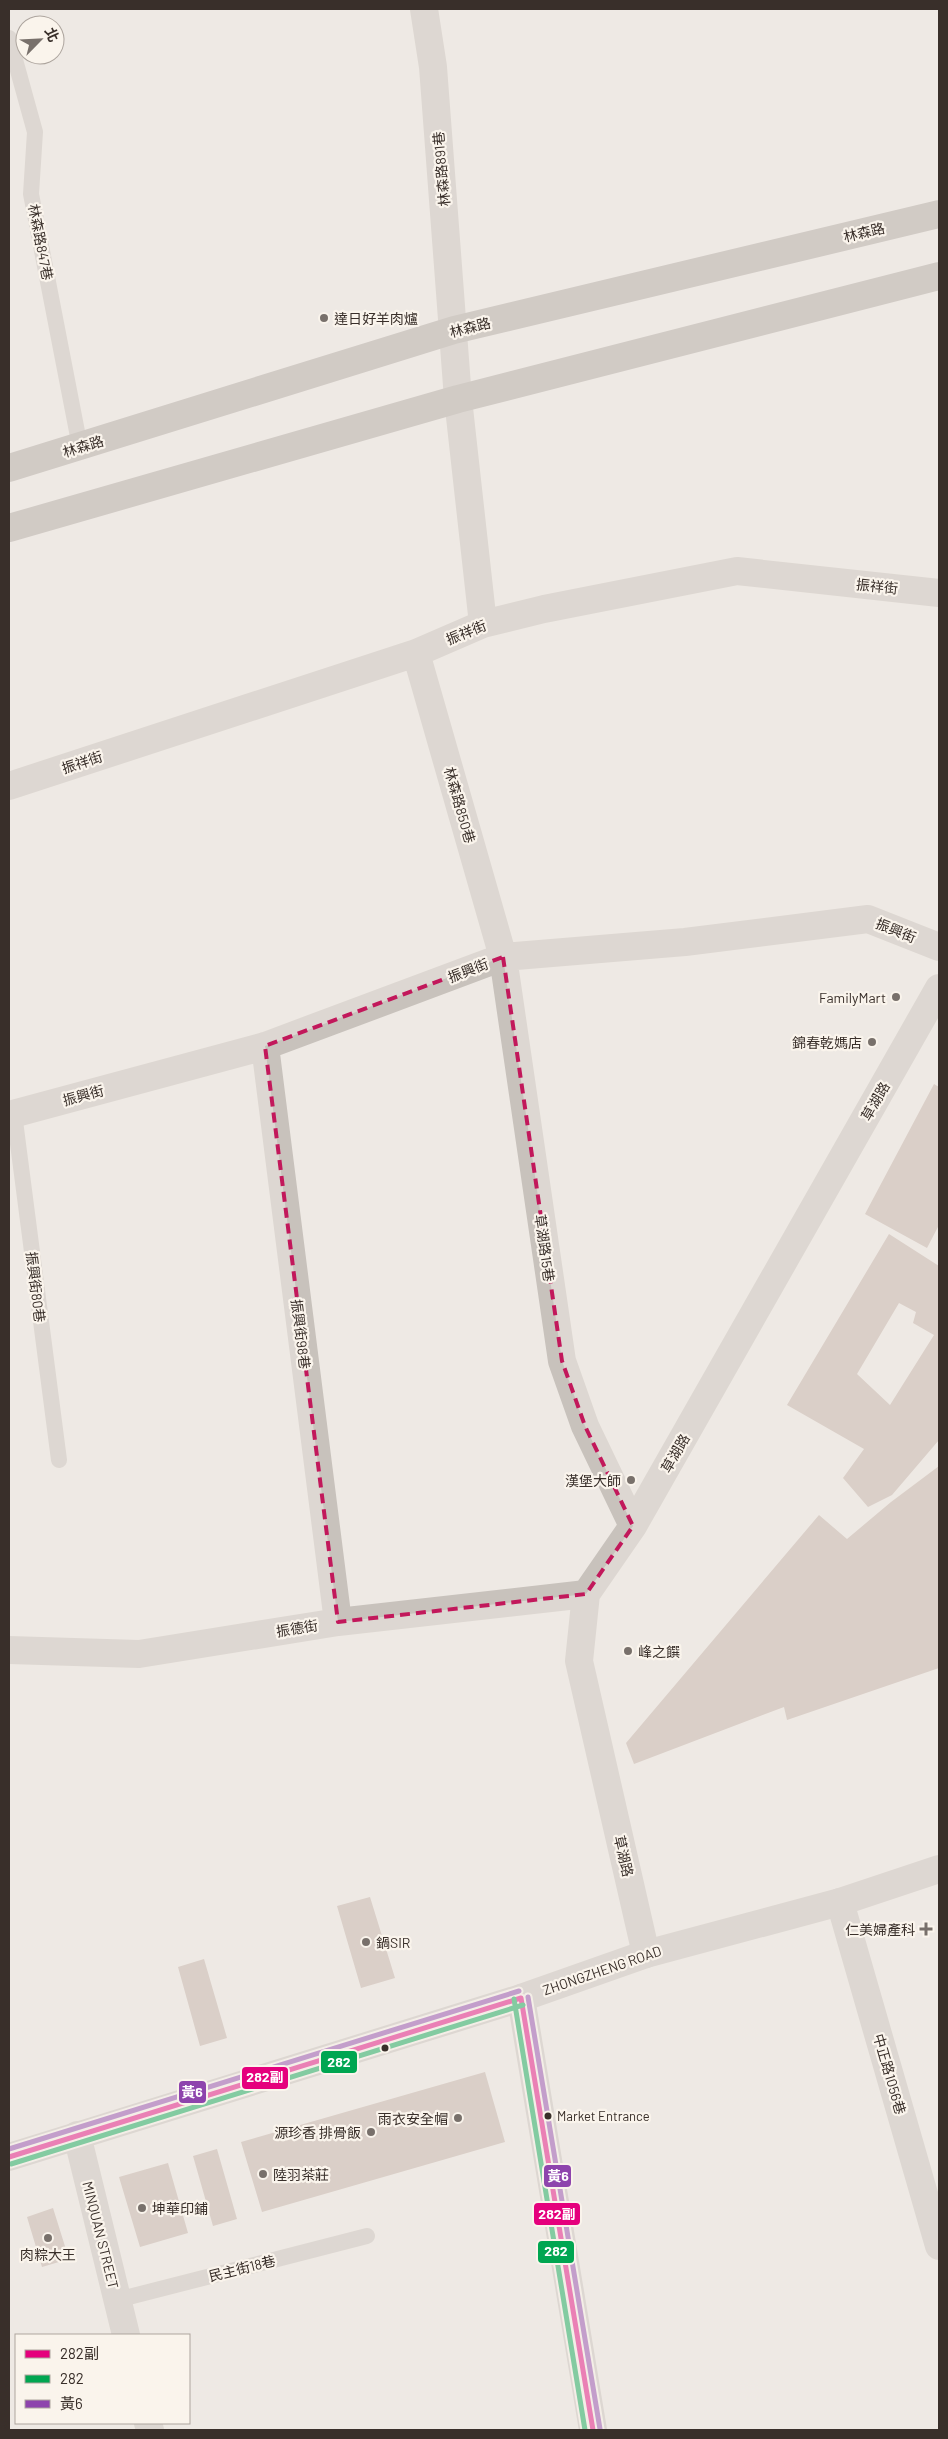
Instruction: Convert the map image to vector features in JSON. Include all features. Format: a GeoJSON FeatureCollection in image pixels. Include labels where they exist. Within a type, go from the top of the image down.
{"type":"FeatureCollection","features":[{"type":"Feature","properties":{"kind":"main road","name":"林森路"},"geometry":{"type":"LineString","coordinates":[[9,468],[454,330],[939,214]]}},
{"type":"Feature","properties":{"kind":"main road"},"geometry":{"type":"LineString","coordinates":[[9,528],[458,399],[939,276]]}},
{"type":"Feature","properties":{"kind":"street","name":"林森路891巷"},"geometry":{"type":"LineString","coordinates":[[424,9],[433,67],[458,399]]}},
{"type":"Feature","properties":{"kind":"street"},"geometry":{"type":"LineString","coordinates":[[458,399],[483,624]]}},
{"type":"Feature","properties":{"kind":"street","name":"振祥街"},"geometry":{"type":"LineString","coordinates":[[9,786],[416,653],[483,624],[544,609],[736,570],[939,593]]}},
{"type":"Feature","properties":{"kind":"street","name":"林森路850巷"},"geometry":{"type":"LineString","coordinates":[[416,653],[503,957]]}},
{"type":"Feature","properties":{"kind":"street","name":"振興街"},"geometry":{"type":"LineString","coordinates":[[11,1114],[265,1046],[503,957],[684,942],[868,919],[939,947]]}},
{"type":"Feature","properties":{"kind":"street","name":"草湖路15巷"},"geometry":{"type":"LineString","coordinates":[[503,957],[562,1361],[585,1426],[633,1526]]}},
{"type":"Feature","properties":{"kind":"street","name":"草湖路"},"geometry":{"type":"LineString","coordinates":[[646,1954],[579,1662],[586,1594],[633,1526],[939,988]]}},
{"type":"Feature","properties":{"kind":"street","name":"振興街98巷"},"geometry":{"type":"LineString","coordinates":[[265,1046],[338,1622]]}},
{"type":"Feature","properties":{"kind":"street","name":"振德街"},"geometry":{"type":"LineString","coordinates":[[9,1650],[139,1654],[338,1622],[586,1594]]}},
{"type":"Feature","properties":{"kind":"street","name":"ZHONGZHENG ROAD"},"geometry":{"type":"LineString","coordinates":[[9,2157],[521,1998],[646,1954],[840,1902],[939,1869]]}},
{"type":"Feature","properties":{"kind":"street","name":"中正路1056巷"},"geometry":{"type":"LineString","coordinates":[[840,1902],[939,2246]]}},
{"type":"Feature","properties":{"kind":"street"},"geometry":{"type":"LineString","coordinates":[[521,1998],[593,2430]]}},
{"type":"Feature","properties":{"kind":"street","name":"MINQUAN STREET"},"geometry":{"type":"LineString","coordinates":[[77,2135],[126,2334]]}},
{"type":"Feature","properties":{"kind":"lane","name":"林森路847巷"},"geometry":{"type":"LineString","coordinates":[[9,38],[35,132],[31,194],[80,447]]}},
{"type":"Feature","properties":{"kind":"lane","name":"振興街80巷"},"geometry":{"type":"LineString","coordinates":[[11,1114],[59,1460]]}},
{"type":"Feature","properties":{"kind":"lane","name":"民主街18巷"},"geometry":{"type":"LineString","coordinates":[[117,2300],[367,2236]]}},
{"type":"Feature","properties":{"kind":"highlighted area"},"geometry":{"type":"Polygon","coordinates":[[[503,957],[562,1361],[585,1426],[633,1526],[586,1594],[338,1622],[265,1046],[503,957]]]}},
{"type":"Feature","properties":{"kind":"building"},"geometry":{"type":"Polygon","coordinates":[[[934,1084],[939,1087],[939,1225],[927,1248],[865,1214],[934,1084]]]}},
{"type":"Feature","properties":{"kind":"building"},"geometry":{"type":"Polygon","coordinates":[[[889,1234],[939,1266],[939,1440],[892,1495],[868,1507],[843,1478],[864,1449],[787,1405],[889,1234]],[[899,1303],[857,1374],[890,1405],[934,1335],[913,1323],[916,1312],[899,1303]]]}},
{"type":"Feature","properties":{"kind":"building"},"geometry":{"type":"Polygon","coordinates":[[[939,1466],[939,1668],[787,1720],[784,1707],[634,1764],[626,1743],[819,1515],[847,1539],[891,1502],[939,1466]]]}},
{"type":"Feature","properties":{"kind":"building","name":"鍋SIR"},"geometry":{"type":"Polygon","coordinates":[[[370,1897],[395,1978],[361,1988],[337,1906],[370,1897]]]}},
{"type":"Feature","properties":{"kind":"building"},"geometry":{"type":"Polygon","coordinates":[[[204,1959],[227,2038],[200,2046],[178,1967],[204,1959]]]}},
{"type":"Feature","properties":{"kind":"building"},"geometry":{"type":"Polygon","coordinates":[[[485,2072],[505,2142],[262,2212],[241,2142],[485,2072]]]}},
{"type":"Feature","properties":{"kind":"building"},"geometry":{"type":"Polygon","coordinates":[[[217,2149],[237,2219],[213,2226],[193,2156],[217,2149]]]}},
{"type":"Feature","properties":{"kind":"building"},"geometry":{"type":"Polygon","coordinates":[[[168,2163],[188,2233],[140,2247],[119,2177],[168,2163]]]}},
{"type":"Feature","properties":{"kind":"building","name":"肉粽大王"},"geometry":{"type":"Polygon","coordinates":[[[53,2208],[69,2259],[42,2267],[27,2217],[53,2208]]]}},
{"type":"Feature","properties":{"kind":"transit line","name":"黃6"},"geometry":{"type":"LineString","coordinates":[[9,2149],[519,1991]]}},
{"type":"Feature","properties":{"kind":"transit line","name":"黃6"},"geometry":{"type":"LineString","coordinates":[[528,1997],[600,2429]]}},
{"type":"Feature","properties":{"kind":"transit line","name":"282副"},"geometry":{"type":"LineString","coordinates":[[521,1998],[593,2430]]}},
{"type":"Feature","properties":{"kind":"transit line","name":"282副"},"geometry":{"type":"LineString","coordinates":[[9,2157],[521,1998]]}},
{"type":"Feature","properties":{"kind":"transit line","name":"282"},"geometry":{"type":"LineString","coordinates":[[514,1999],[585,2430]]}},
{"type":"Feature","properties":{"kind":"transit line","name":"282"},"geometry":{"type":"LineString","coordinates":[[11,2164],[523,2005]]}},
{"type":"Feature","properties":{"kind":"place","name":"達日好羊肉爐"},"geometry":{"type":"Point","coordinates":[324,318]}},
{"type":"Feature","properties":{"kind":"place","name":"FamilyMart"},"geometry":{"type":"Point","coordinates":[896,997]}},
{"type":"Feature","properties":{"kind":"place","name":"錦春乾媽店"},"geometry":{"type":"Point","coordinates":[872,1042]}},
{"type":"Feature","properties":{"kind":"place","name":"漢堡大師"},"geometry":{"type":"Point","coordinates":[631,1480]}},
{"type":"Feature","properties":{"kind":"place","name":"峰之饌"},"geometry":{"type":"Point","coordinates":[628,1651]}},
{"type":"Feature","properties":{"kind":"place","name":"仁美婦產科"},"geometry":{"type":"Point","coordinates":[926,1929]}},
{"type":"Feature","properties":{"kind":"place","name":"鍋SIR"},"geometry":{"type":"Point","coordinates":[366,1942]}},
{"type":"Feature","properties":{"kind":"place","name":"Market Entrance"},"geometry":{"type":"Point","coordinates":[548,2116]}},
{"type":"Feature","properties":{"kind":"place","name":"雨衣安全帽"},"geometry":{"type":"Point","coordinates":[458,2118]}},
{"type":"Feature","properties":{"kind":"place","name":"源珍香 排骨飯"},"geometry":{"type":"Point","coordinates":[371,2132]}},
{"type":"Feature","properties":{"kind":"place","name":"陸羽茶莊"},"geometry":{"type":"Point","coordinates":[263,2174]}},
{"type":"Feature","properties":{"kind":"place","name":"坤華印鋪"},"geometry":{"type":"Point","coordinates":[142,2208]}},
{"type":"Feature","properties":{"kind":"place","name":"肉粽大王"},"geometry":{"type":"Point","coordinates":[48,2238]}}]}
